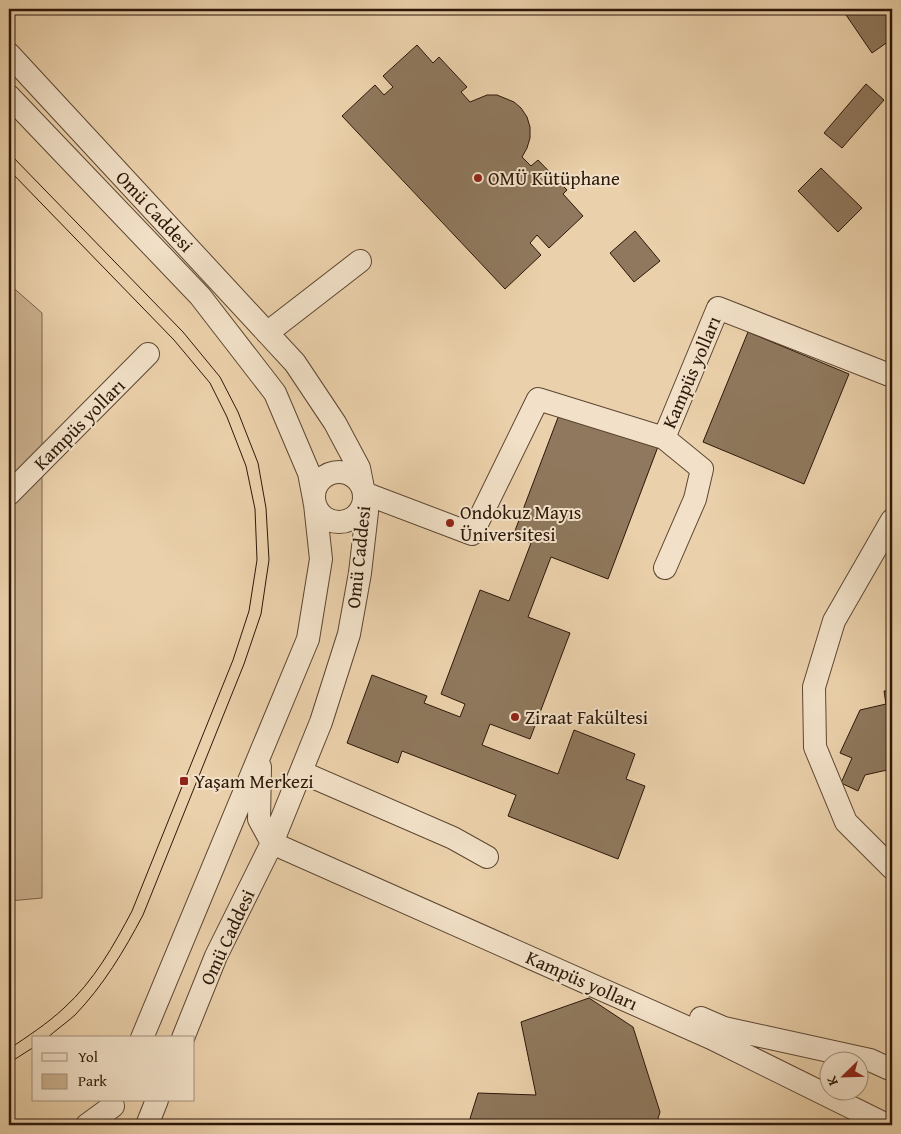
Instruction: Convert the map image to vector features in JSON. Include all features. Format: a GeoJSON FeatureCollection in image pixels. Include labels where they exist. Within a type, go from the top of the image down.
{"type":"FeatureCollection","features":[{"type":"Feature","properties":{"kind":"street","name":"Omü Caddesi"},"geometry":{"type":"LineString","coordinates":[[9,54],[294,363],[335,423],[359,468],[364,493],[366,512],[360,573],[349,634],[321,722],[301,772],[216,956],[184,1036]]}},
{"type":"Feature","properties":{"kind":"street","name":"Omü Caddesi"},"geometry":{"type":"LineString","coordinates":[[9,96],[200,296],[275,393],[309,473],[314,504],[321,559],[308,639],[143,1036]]}},
{"type":"Feature","properties":{"kind":"street"},"geometry":{"type":"LineString","coordinates":[[267,333],[360,261]]}},
{"type":"Feature","properties":{"kind":"street","name":"Kampüs yolları"},"geometry":{"type":"LineString","coordinates":[[364,493],[472,534],[538,399],[664,438],[718,308],[892,376]]}},
{"type":"Feature","properties":{"kind":"street","name":"Kampüs yolları"},"geometry":{"type":"LineString","coordinates":[[9,494],[148,354]]}},
{"type":"Feature","properties":{"kind":"street"},"geometry":{"type":"LineString","coordinates":[[664,438],[702,469],[695,499],[665,568]]}},
{"type":"Feature","properties":{"kind":"street"},"geometry":{"type":"LineString","coordinates":[[342,471],[357,478],[362,485],[364,502],[362,510],[349,521],[332,522],[324,518],[314,504],[315,487],[326,475],[342,471]]}},
{"type":"Feature","properties":{"kind":"street"},"geometry":{"type":"LineString","coordinates":[[892,520],[834,621],[814,687],[816,747],[846,822],[892,868]]}},
{"type":"Feature","properties":{"kind":"street"},"geometry":{"type":"LineString","coordinates":[[260,756],[259,819],[272,836]]}},
{"type":"Feature","properties":{"kind":"street"},"geometry":{"type":"LineString","coordinates":[[301,772],[453,838],[487,858]]}},
{"type":"Feature","properties":{"kind":"street"},"geometry":{"type":"LineString","coordinates":[[226,836],[272,836],[724,1028],[870,1060],[892,1070]]}},
{"type":"Feature","properties":{"kind":"street","name":"Kampüs yolları"},"geometry":{"type":"LineString","coordinates":[[272,836],[711,1038],[887,1125]]}},
{"type":"Feature","properties":{"kind":"street"},"geometry":{"type":"LineString","coordinates":[[147,1125],[156,1102]]}},
{"type":"Feature","properties":{"kind":"street"},"geometry":{"type":"LineString","coordinates":[[87,1125],[111,1111]]}},
{"type":"Feature","properties":{"kind":"green space"},"geometry":{"type":"Polygon","coordinates":[[[9,284],[42,313],[42,898],[9,901],[9,284]]]}},
{"type":"Feature","properties":{"kind":"building"},"geometry":{"type":"Polygon","coordinates":[[[842,9],[867,9],[869,12],[873,9],[884,9],[892,21],[892,39],[872,53],[842,9]]]}},
{"type":"Feature","properties":{"kind":"building","name":"OMÜ Kütüphane"},"geometry":{"type":"Polygon","coordinates":[[[417,45],[433,63],[439,57],[467,87],[461,92],[470,102],[487,95],[497,95],[514,102],[521,108],[527,117],[530,127],[530,138],[522,157],[531,166],[538,160],[567,190],[563,194],[583,216],[549,248],[537,235],[530,243],[541,255],[505,289],[342,116],[375,85],[384,95],[393,87],[383,76],[417,45]]]}},
{"type":"Feature","properties":{"kind":"building"},"geometry":{"type":"Polygon","coordinates":[[[866,84],[884,100],[842,148],[824,133],[866,84]]]}},
{"type":"Feature","properties":{"kind":"building"},"geometry":{"type":"Polygon","coordinates":[[[821,168],[862,208],[838,232],[798,191],[821,168]]]}},
{"type":"Feature","properties":{"kind":"building"},"geometry":{"type":"Polygon","coordinates":[[[635,231],[660,261],[634,282],[610,253],[635,231]]]}},
{"type":"Feature","properties":{"kind":"building"},"geometry":{"type":"Polygon","coordinates":[[[748,332],[849,374],[804,484],[703,442],[748,332]]]}},
{"type":"Feature","properties":{"kind":"building"},"geometry":{"type":"Polygon","coordinates":[[[562,407],[659,444],[608,579],[551,557],[528,617],[570,633],[530,739],[490,724],[482,745],[558,774],[574,730],[635,754],[626,779],[645,786],[618,859],[508,816],[516,795],[402,751],[398,763],[347,743],[372,675],[427,696],[424,703],[460,717],[465,704],[441,694],[480,590],[509,601],[531,543],[513,536],[562,407]]]}},
{"type":"Feature","properties":{"kind":"building"},"geometry":{"type":"Polygon","coordinates":[[[892,690],[892,764],[890,763],[887,770],[865,775],[858,791],[841,783],[852,758],[840,753],[860,710],[886,704],[884,691],[892,690]]]}},
{"type":"Feature","properties":{"kind":"building"},"geometry":{"type":"Polygon","coordinates":[[[589,998],[633,1027],[660,1112],[656,1125],[468,1125],[478,1093],[536,1095],[521,1022],[589,998]]]}},
{"type":"Feature","properties":{"kind":"tram line"},"geometry":{"type":"LineString","coordinates":[[9,153],[183,332],[220,377],[238,412],[258,463],[266,508],[269,560],[261,614],[244,664],[143,915],[121,955],[95,992],[75,1015],[49,1036]]}},
{"type":"Feature","properties":{"kind":"tram line"},"geometry":{"type":"LineString","coordinates":[[9,170],[174,340],[210,383],[227,417],[246,466],[255,509],[257,560],[249,611],[233,660],[132,911],[103,962],[85,986],[51,1019],[9,1049]]}},
{"type":"Feature","properties":{"kind":"tram line"},"geometry":{"type":"LineString","coordinates":[[9,1063],[32,1048]]}},
{"type":"Feature","properties":{"kind":"place","name":"OMÜ Kütüphane"},"geometry":{"type":"Point","coordinates":[478,178]}},
{"type":"Feature","properties":{"kind":"place","name":"Ondokuz Mayıs Üniversitesi"},"geometry":{"type":"Point","coordinates":[450,523]}},
{"type":"Feature","properties":{"kind":"place","name":"Ziraat Fakültesi"},"geometry":{"type":"Point","coordinates":[515,717]}},
{"type":"Feature","properties":{"kind":"place","name":"Yaşam Merkezi"},"geometry":{"type":"Point","coordinates":[184,781]}}]}
